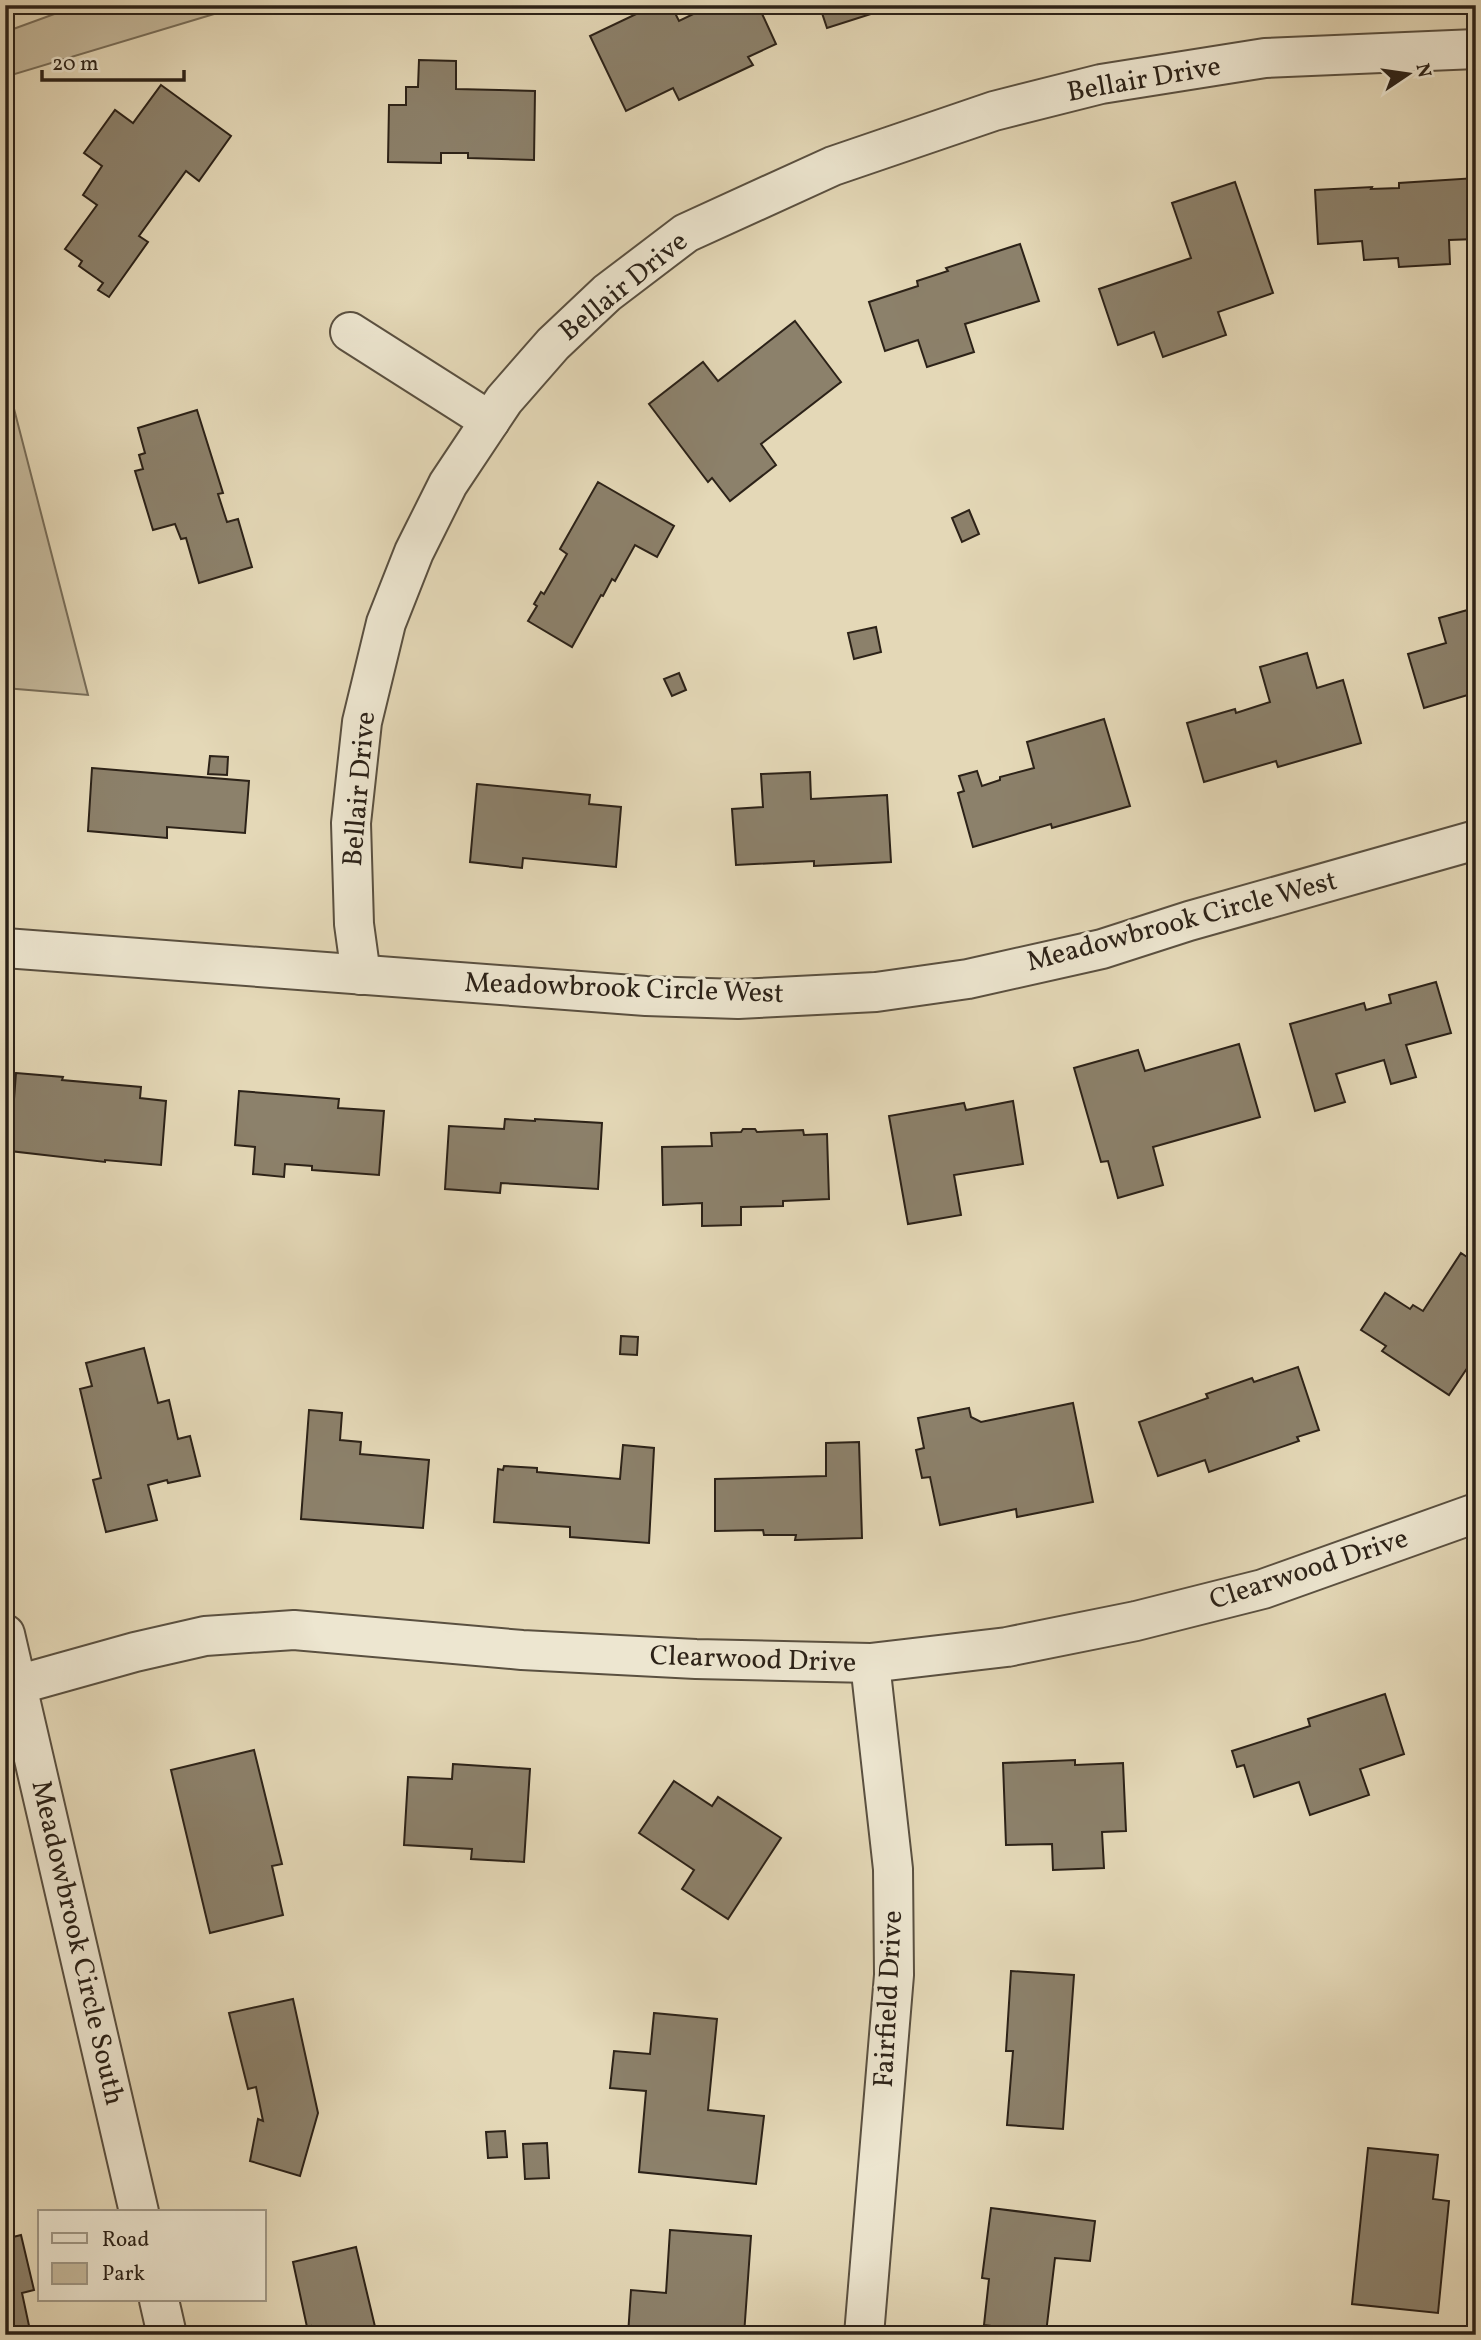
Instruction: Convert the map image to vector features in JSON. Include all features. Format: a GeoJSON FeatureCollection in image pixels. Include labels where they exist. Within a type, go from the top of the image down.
{"type":"FeatureCollection","features":[{"type":"Feature","properties":{"kind":"street","name":"Bellair Drive"},"geometry":{"type":"LineString","coordinates":[[360,975],[354,924],[351,823],[362,722],[386,623],[414,552],[448,484],[504,400],[553,344],[607,293],[686,233],[833,166],[994,111],[1101,84],[1265,58],[1476,49]]}},
{"type":"Feature","properties":{"kind":"street"},"geometry":{"type":"LineString","coordinates":[[350,332],[490,421]]}},
{"type":"Feature","properties":{"kind":"street","name":"Meadowbrook Circle West"},"geometry":{"type":"LineString","coordinates":[[5,948],[646,996],[738,999],[876,992],[968,979],[1102,949],[1189,921],[1476,840]]}},
{"type":"Feature","properties":{"kind":"street","name":"Clearwood Drive"},"geometry":{"type":"LineString","coordinates":[[17,1685],[135,1652],[205,1636],[294,1630],[522,1650],[696,1659],[870,1663],[1007,1647],[1136,1621],[1262,1588],[1476,1513]]}},
{"type":"Feature","properties":{"kind":"street","name":"Meadowbrook Circle South"},"geometry":{"type":"LineString","coordinates":[[5,1634],[139,2210]]}},
{"type":"Feature","properties":{"kind":"street","name":"Fairfield Drive"},"geometry":{"type":"LineString","coordinates":[[864,2335],[894,1975],[893,1869],[870,1663]]}},
{"type":"Feature","properties":{"kind":"street"},"geometry":{"type":"LineString","coordinates":[[159,2302],[167,2335]]}},
{"type":"Feature","properties":{"kind":"green space"},"geometry":{"type":"Polygon","coordinates":[[[79,5],[244,5],[5,77],[5,32],[79,5]]]}},
{"type":"Feature","properties":{"kind":"green space"},"geometry":{"type":"Polygon","coordinates":[[[5,374],[88,695],[5,688],[5,374]]]}},
{"type":"Feature","properties":{"kind":"building"},"geometry":{"type":"Polygon","coordinates":[[[655,5],[671,5],[679,21],[712,5],[758,5],[776,44],[748,57],[753,65],[679,100],[673,88],[626,111],[590,36],[655,5]]]}},
{"type":"Feature","properties":{"kind":"building"},"geometry":{"type":"Polygon","coordinates":[[[833,5],[899,5],[827,28],[821,10],[833,5]]]}},
{"type":"Feature","properties":{"kind":"building"},"geometry":{"type":"Polygon","coordinates":[[[419,60],[456,61],[456,89],[535,91],[534,160],[468,158],[468,153],[441,153],[441,163],[388,162],[389,105],[406,105],[406,87],[418,87],[419,60]]]}},
{"type":"Feature","properties":{"kind":"building"},"geometry":{"type":"Polygon","coordinates":[[[161,85],[231,136],[199,181],[186,171],[139,236],[148,242],[109,297],[98,290],[103,283],[79,266],[82,261],[65,249],[97,205],[83,195],[102,166],[84,153],[115,110],[133,123],[161,85]]]}},
{"type":"Feature","properties":{"kind":"building"},"geometry":{"type":"Polygon","coordinates":[[[1476,178],[1476,239],[1449,240],[1450,264],[1399,267],[1398,258],[1364,260],[1362,241],[1318,244],[1315,190],[1399,188],[1399,183],[1476,178]]]}},
{"type":"Feature","properties":{"kind":"building"},"geometry":{"type":"Polygon","coordinates":[[[1235,182],[1273,293],[1218,312],[1226,335],[1163,357],[1154,332],[1118,345],[1099,289],[1191,258],[1172,203],[1235,182]]]}},
{"type":"Feature","properties":{"kind":"building"},"geometry":{"type":"Polygon","coordinates":[[[1020,244],[1039,301],[965,324],[974,352],[927,367],[918,340],[885,351],[869,302],[918,286],[917,281],[948,271],[946,268],[1020,244]]]}},
{"type":"Feature","properties":{"kind":"building"},"geometry":{"type":"Polygon","coordinates":[[[795,321],[841,382],[761,444],[776,465],[730,501],[712,478],[708,482],[649,404],[703,362],[718,381],[795,321]]]}},
{"type":"Feature","properties":{"kind":"building"},"geometry":{"type":"Polygon","coordinates":[[[197,410],[223,493],[218,494],[227,522],[238,519],[252,567],[199,583],[186,538],[181,539],[175,524],[153,530],[135,471],[143,469],[139,455],[145,453],[138,428],[197,410]]]}},
{"type":"Feature","properties":{"kind":"building"},"geometry":{"type":"Polygon","coordinates":[[[598,482],[674,526],[657,557],[635,545],[615,581],[612,579],[603,596],[601,595],[572,647],[528,621],[537,606],[534,604],[541,592],[544,594],[567,554],[560,549],[598,482]]]}},
{"type":"Feature","properties":{"kind":"building"},"geometry":{"type":"Polygon","coordinates":[[[969,510],[979,534],[962,542],[952,518],[969,510]]]}},
{"type":"Feature","properties":{"kind":"building"},"geometry":{"type":"Polygon","coordinates":[[[1471,609],[1476,625],[1476,707],[1471,694],[1424,708],[1408,654],[1446,643],[1439,618],[1471,609]]]}},
{"type":"Feature","properties":{"kind":"building"},"geometry":{"type":"Polygon","coordinates":[[[876,627],[881,652],[854,659],[848,633],[876,627]]]}},
{"type":"Feature","properties":{"kind":"building"},"geometry":{"type":"Polygon","coordinates":[[[1307,653],[1317,688],[1343,680],[1361,743],[1278,767],[1276,761],[1204,782],[1187,723],[1235,709],[1236,713],[1270,702],[1260,667],[1307,653]]]}},
{"type":"Feature","properties":{"kind":"building"},"geometry":{"type":"Polygon","coordinates":[[[679,673],[686,690],[672,696],[664,679],[679,673]]]}},
{"type":"Feature","properties":{"kind":"building"},"geometry":{"type":"Polygon","coordinates":[[[1104,719],[1130,806],[1052,828],[1051,824],[973,847],[958,793],[964,791],[959,776],[977,771],[982,786],[1000,780],[1000,777],[1034,768],[1027,742],[1104,719]]]}},
{"type":"Feature","properties":{"kind":"building"},"geometry":{"type":"Polygon","coordinates":[[[210,756],[228,757],[227,775],[208,774],[210,756]]]}},
{"type":"Feature","properties":{"kind":"building"},"geometry":{"type":"Polygon","coordinates":[[[92,768],[249,781],[245,833],[167,827],[167,838],[88,831],[92,768]]]}},
{"type":"Feature","properties":{"kind":"building"},"geometry":{"type":"Polygon","coordinates":[[[810,772],[811,799],[887,795],[891,862],[814,866],[814,861],[736,865],[732,809],[763,807],[761,774],[810,772]]]}},
{"type":"Feature","properties":{"kind":"building"},"geometry":{"type":"Polygon","coordinates":[[[477,784],[590,795],[589,804],[621,807],[616,867],[523,858],[522,868],[470,862],[477,784]]]}},
{"type":"Feature","properties":{"kind":"building"},"geometry":{"type":"Polygon","coordinates":[[[1436,982],[1451,1033],[1406,1045],[1416,1077],[1391,1084],[1384,1060],[1336,1074],[1345,1102],[1315,1111],[1290,1024],[1364,1003],[1366,1010],[1391,1003],[1389,995],[1436,982]]]}},
{"type":"Feature","properties":{"kind":"building"},"geometry":{"type":"Polygon","coordinates":[[[1239,1044],[1260,1117],[1153,1147],[1163,1185],[1118,1198],[1108,1161],[1101,1162],[1074,1068],[1138,1050],[1145,1071],[1239,1044]]]}},
{"type":"Feature","properties":{"kind":"building"},"geometry":{"type":"Polygon","coordinates":[[[16,1073],[141,1087],[140,1098],[166,1101],[161,1165],[105,1162],[10,1151],[16,1073]]]}},
{"type":"Feature","properties":{"kind":"building"},"geometry":{"type":"Polygon","coordinates":[[[239,1091],[339,1099],[338,1108],[384,1111],[379,1175],[312,1170],[312,1166],[285,1164],[284,1177],[253,1174],[255,1147],[235,1145],[239,1091]]]}},
{"type":"Feature","properties":{"kind":"building"},"geometry":{"type":"Polygon","coordinates":[[[1013,1101],[1023,1164],[954,1175],[961,1215],[908,1224],[889,1116],[964,1103],[966,1110],[1013,1101]]]}},
{"type":"Feature","properties":{"kind":"building"},"geometry":{"type":"Polygon","coordinates":[[[505,1119],[602,1123],[598,1189],[501,1183],[500,1193],[445,1189],[449,1126],[504,1129],[505,1119]]]}},
{"type":"Feature","properties":{"kind":"building"},"geometry":{"type":"Polygon","coordinates":[[[743,1129],[755,1129],[757,1132],[803,1130],[804,1135],[827,1134],[829,1199],[783,1201],[783,1206],[741,1207],[741,1225],[702,1226],[702,1203],[663,1205],[662,1147],[712,1146],[711,1133],[741,1132],[743,1129]]]}},
{"type":"Feature","properties":{"kind":"building"},"geometry":{"type":"Polygon","coordinates":[[[1461,1253],[1476,1263],[1476,1355],[1449,1395],[1382,1351],[1386,1346],[1361,1330],[1385,1293],[1410,1309],[1413,1305],[1423,1311],[1461,1253]]]}},
{"type":"Feature","properties":{"kind":"building"},"geometry":{"type":"Polygon","coordinates":[[[621,1336],[638,1337],[637,1355],[620,1354],[621,1336]]]}},
{"type":"Feature","properties":{"kind":"building"},"geometry":{"type":"Polygon","coordinates":[[[144,1348],[158,1403],[169,1400],[178,1439],[190,1436],[200,1476],[148,1485],[157,1520],[106,1532],[93,1480],[101,1478],[80,1389],[92,1386],[86,1363],[144,1348]]]}},
{"type":"Feature","properties":{"kind":"building"},"geometry":{"type":"Polygon","coordinates":[[[1298,1367],[1319,1430],[1297,1437],[1299,1441],[1209,1472],[1205,1460],[1158,1476],[1139,1422],[1208,1398],[1206,1394],[1252,1378],[1254,1382],[1298,1367]]]}},
{"type":"Feature","properties":{"kind":"building"},"geometry":{"type":"Polygon","coordinates":[[[1073,1403],[1093,1502],[1017,1517],[1016,1509],[940,1525],[930,1477],[922,1478],[916,1450],[924,1448],[918,1418],[969,1408],[971,1417],[981,1422],[1073,1403]]]}},
{"type":"Feature","properties":{"kind":"building"},"geometry":{"type":"Polygon","coordinates":[[[309,1410],[342,1413],[340,1440],[361,1442],[360,1454],[429,1460],[423,1528],[301,1519],[309,1410]]]}},
{"type":"Feature","properties":{"kind":"building"},"geometry":{"type":"Polygon","coordinates":[[[859,1442],[862,1538],[795,1540],[796,1535],[764,1535],[763,1530],[715,1531],[715,1479],[826,1476],[826,1443],[859,1442]]]}},
{"type":"Feature","properties":{"kind":"building"},"geometry":{"type":"Polygon","coordinates":[[[623,1445],[654,1448],[649,1543],[570,1537],[570,1527],[494,1522],[498,1469],[503,1470],[504,1466],[537,1468],[537,1472],[620,1479],[623,1445]]]}},
{"type":"Feature","properties":{"kind":"building"},"geometry":{"type":"Polygon","coordinates":[[[1385,1694],[1404,1754],[1360,1769],[1369,1795],[1310,1815],[1299,1782],[1254,1797],[1244,1765],[1237,1767],[1232,1751],[1310,1726],[1308,1719],[1385,1694]]]}},
{"type":"Feature","properties":{"kind":"building"},"geometry":{"type":"Polygon","coordinates":[[[254,1750],[282,1864],[272,1866],[283,1915],[210,1933],[171,1770],[254,1750]]]}},
{"type":"Feature","properties":{"kind":"building"},"geometry":{"type":"Polygon","coordinates":[[[1075,1760],[1075,1765],[1123,1763],[1126,1831],[1102,1832],[1104,1868],[1053,1870],[1052,1844],[1006,1845],[1003,1763],[1075,1760]]]}},
{"type":"Feature","properties":{"kind":"building"},"geometry":{"type":"Polygon","coordinates":[[[453,1764],[530,1769],[524,1862],[471,1859],[472,1849],[404,1845],[408,1777],[452,1779],[453,1764]]]}},
{"type":"Feature","properties":{"kind":"building"},"geometry":{"type":"Polygon","coordinates":[[[674,1781],[712,1806],[718,1797],[781,1838],[728,1919],[682,1889],[694,1870],[639,1833],[674,1781]]]}},
{"type":"Feature","properties":{"kind":"building"},"geometry":{"type":"Polygon","coordinates":[[[1011,1971],[1074,1975],[1063,2129],[1007,2125],[1013,2051],[1006,2051],[1011,1971]]]}},
{"type":"Feature","properties":{"kind":"building"},"geometry":{"type":"Polygon","coordinates":[[[293,1999],[318,2113],[300,2176],[250,2161],[258,2119],[263,2121],[256,2087],[248,2089],[229,2013],[293,1999]]]}},
{"type":"Feature","properties":{"kind":"building"},"geometry":{"type":"Polygon","coordinates":[[[654,2013],[717,2019],[708,2110],[764,2116],[756,2184],[639,2172],[646,2091],[610,2088],[614,2051],[650,2054],[654,2013]]]}},
{"type":"Feature","properties":{"kind":"building"},"geometry":{"type":"Polygon","coordinates":[[[505,2131],[507,2157],[488,2158],[486,2132],[505,2131]]]}},
{"type":"Feature","properties":{"kind":"building"},"geometry":{"type":"Polygon","coordinates":[[[547,2143],[549,2178],[525,2179],[523,2144],[547,2143]]]}},
{"type":"Feature","properties":{"kind":"building"},"geometry":{"type":"Polygon","coordinates":[[[1368,2148],[1438,2155],[1433,2199],[1449,2201],[1438,2313],[1352,2304],[1368,2148]]]}},
{"type":"Feature","properties":{"kind":"building"},"geometry":{"type":"Polygon","coordinates":[[[991,2208],[1095,2221],[1090,2261],[1055,2258],[1046,2333],[984,2325],[989,2279],[982,2278],[991,2208]]]}},
{"type":"Feature","properties":{"kind":"building"},"geometry":{"type":"Polygon","coordinates":[[[670,2230],[751,2236],[744,2335],[628,2335],[631,2290],[666,2293],[670,2230]]]}},
{"type":"Feature","properties":{"kind":"building"},"geometry":{"type":"Polygon","coordinates":[[[21,2235],[34,2290],[22,2293],[31,2335],[5,2335],[5,2239],[21,2235]]]}},
{"type":"Feature","properties":{"kind":"building"},"geometry":{"type":"Polygon","coordinates":[[[356,2247],[377,2335],[314,2335],[311,2326],[307,2327],[293,2262],[356,2247]]]}}]}
